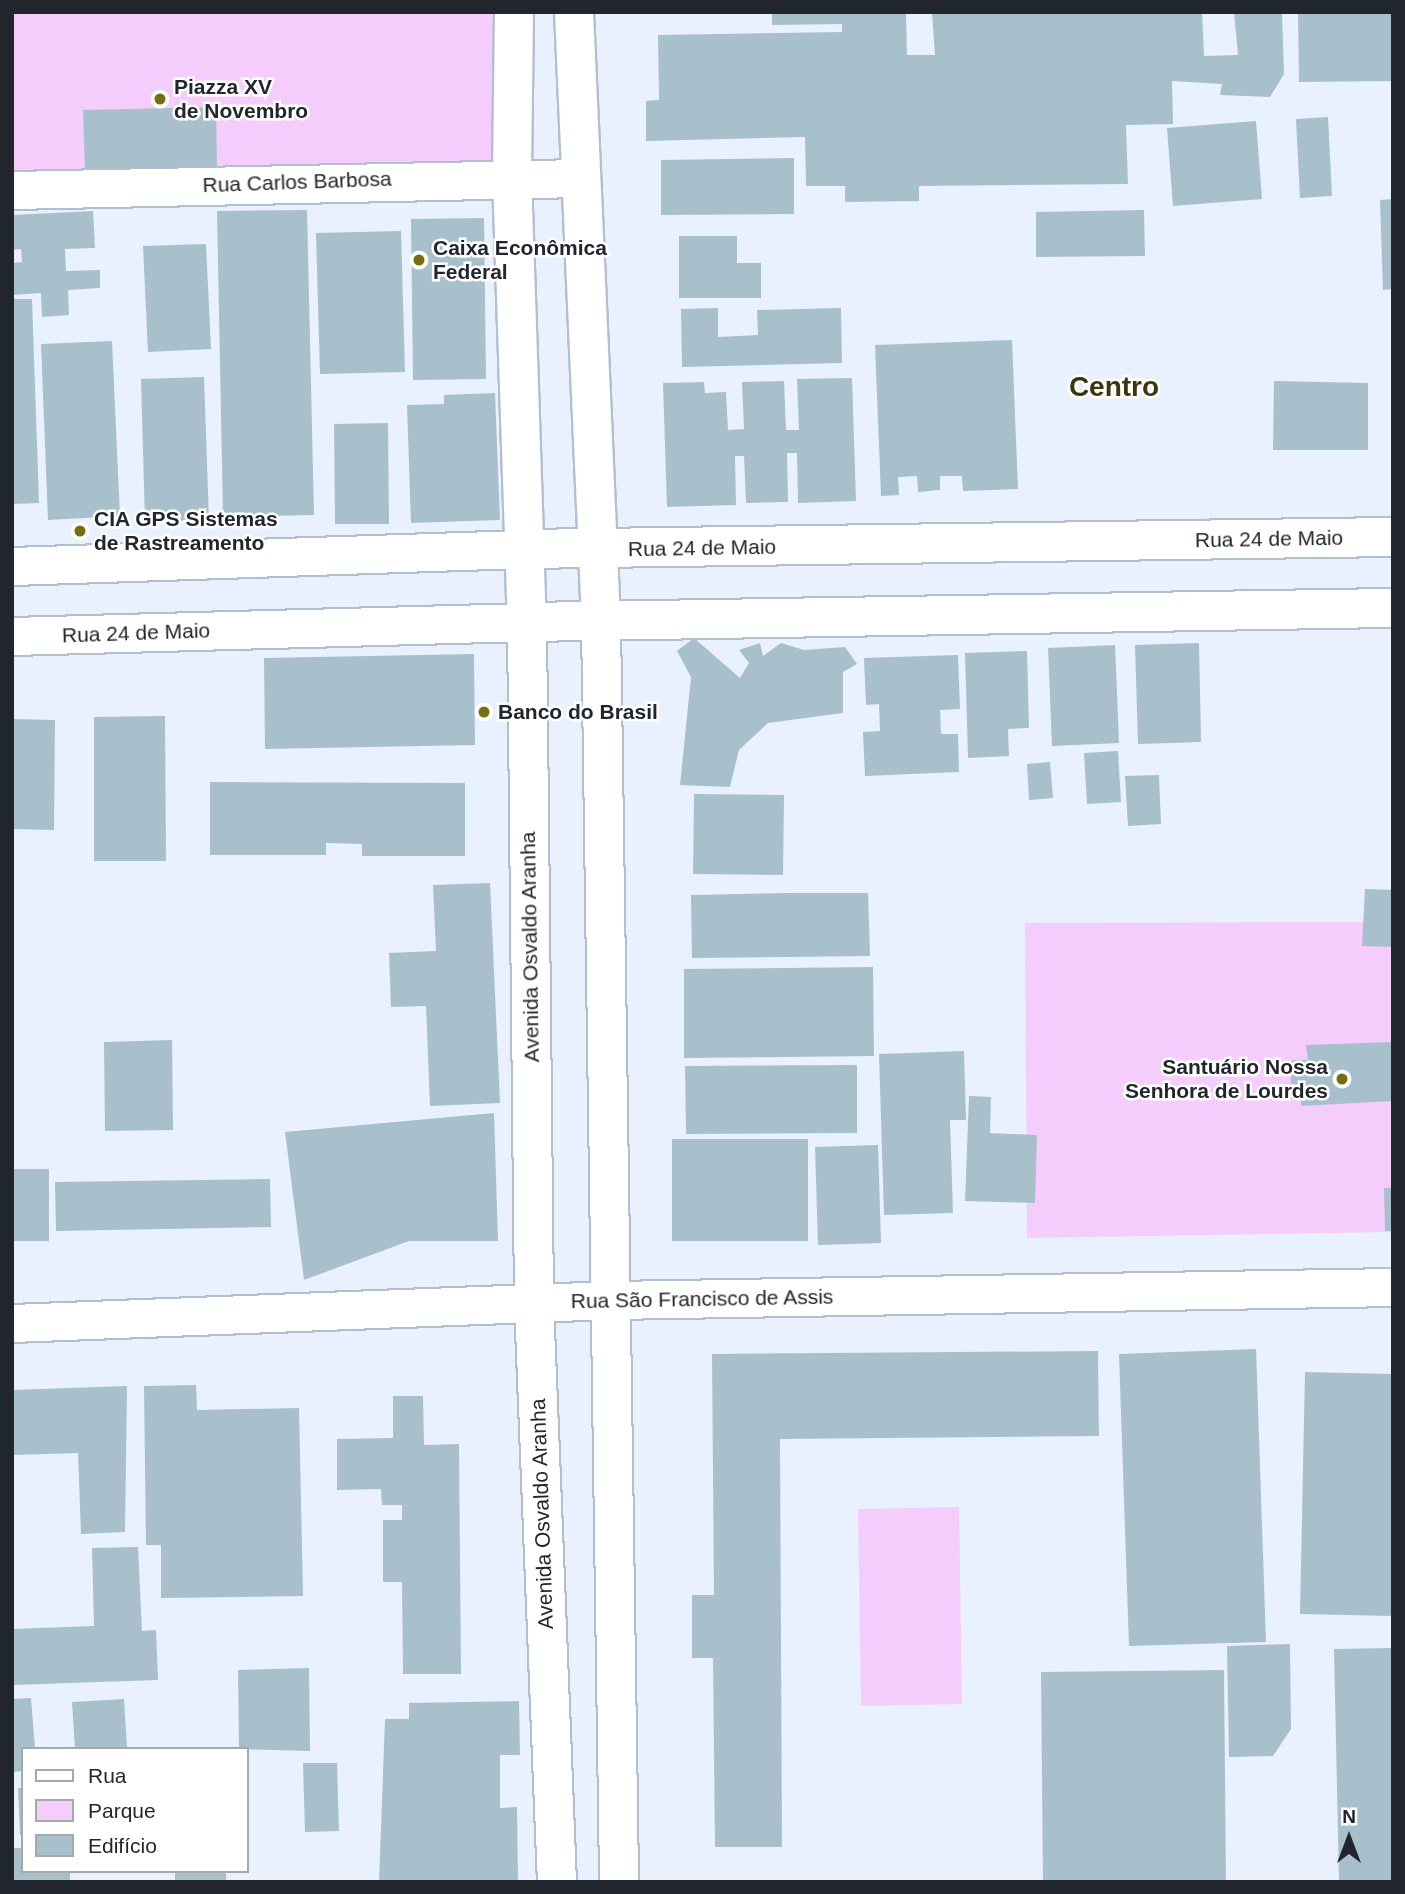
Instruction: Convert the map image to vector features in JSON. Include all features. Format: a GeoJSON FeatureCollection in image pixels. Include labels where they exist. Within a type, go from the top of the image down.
{"type":"FeatureCollection","features":[{"type":"Feature","properties":{"kind":"main road","name":"Avenida Osvaldo Aranha"},"geometry":{"type":"LineString","coordinates":[[514,12],[512,176],[527,622],[534,1303],[557,1882]]}},
{"type":"Feature","properties":{"kind":"main road"},"geometry":{"type":"LineString","coordinates":[[575,12],[601,621],[619,1882]]}},
{"type":"Feature","properties":{"kind":"main road","name":"Rua 24 de Maio"},"geometry":{"type":"LineString","coordinates":[[523,549],[1393,537]]}},
{"type":"Feature","properties":{"kind":"main road","name":"Rua 24 de Maio"},"geometry":{"type":"LineString","coordinates":[[527,622],[1393,608]]}},
{"type":"Feature","properties":{"kind":"street","name":"Rua Carlos Barbosa"},"geometry":{"type":"LineString","coordinates":[[12,190],[512,176],[581,178]]}},
{"type":"Feature","properties":{"kind":"street","name":"Rua 24 de Maio"},"geometry":{"type":"LineString","coordinates":[[12,566],[523,549]]}},
{"type":"Feature","properties":{"kind":"street","name":"Rua 24 de Maio"},"geometry":{"type":"LineString","coordinates":[[12,636],[527,622]]}},
{"type":"Feature","properties":{"kind":"street","name":"Rua São Francisco de Assis"},"geometry":{"type":"LineString","coordinates":[[12,1323],[612,1300],[1393,1287]]}},
{"type":"Feature","properties":{"kind":"green space"},"geometry":{"type":"Polygon","coordinates":[[[12,12],[499,12],[503,163],[12,179],[12,12]]]}},
{"type":"Feature","properties":{"kind":"green space"},"geometry":{"type":"Polygon","coordinates":[[[1393,922],[1393,1232],[1027,1238],[1025,923],[1393,922]]]}},
{"type":"Feature","properties":{"kind":"green space"},"geometry":{"type":"Polygon","coordinates":[[[959,1507],[962,1704],[861,1706],[858,1509],[959,1507]]]}},
{"type":"Feature","properties":{"kind":"building"},"geometry":{"type":"Polygon","coordinates":[[[772,12],[906,12],[907,55],[935,55],[932,12],[1202,12],[1204,56],[1238,55],[1234,12],[1282,12],[1284,74],[1270,97],[1220,95],[1222,84],[1172,81],[1173,124],[1126,125],[1128,184],[919,186],[919,201],[845,202],[845,186],[806,186],[805,137],[646,141],[646,101],[659,100],[658,35],[842,32],[842,24],[772,25],[772,12]]]}},
{"type":"Feature","properties":{"kind":"building"},"geometry":{"type":"Polygon","coordinates":[[[1298,12],[1393,12],[1393,81],[1299,82],[1298,12]]]}},
{"type":"Feature","properties":{"kind":"building"},"geometry":{"type":"Polygon","coordinates":[[[216,107],[217,170],[85,173],[83,110],[216,107]]]}},
{"type":"Feature","properties":{"kind":"building"},"geometry":{"type":"Polygon","coordinates":[[[1328,117],[1332,196],[1300,198],[1296,119],[1328,117]]]}},
{"type":"Feature","properties":{"kind":"building"},"geometry":{"type":"Polygon","coordinates":[[[1256,121],[1262,199],[1173,206],[1167,128],[1256,121]]]}},
{"type":"Feature","properties":{"kind":"building"},"geometry":{"type":"Polygon","coordinates":[[[794,158],[794,214],[661,215],[661,160],[794,158]]]}},
{"type":"Feature","properties":{"kind":"building"},"geometry":{"type":"Polygon","coordinates":[[[1393,199],[1393,289],[1383,290],[1380,200],[1393,199]]]}},
{"type":"Feature","properties":{"kind":"building"},"geometry":{"type":"Polygon","coordinates":[[[307,210],[314,515],[223,517],[217,211],[307,210]]]}},
{"type":"Feature","properties":{"kind":"building"},"geometry":{"type":"Polygon","coordinates":[[[1144,210],[1145,256],[1036,257],[1036,212],[1144,210]]]}},
{"type":"Feature","properties":{"kind":"building"},"geometry":{"type":"Polygon","coordinates":[[[93,211],[95,248],[65,249],[66,271],[100,270],[100,288],[68,290],[69,315],[42,317],[41,293],[12,295],[12,263],[22,262],[21,249],[12,250],[12,215],[93,211]]]}},
{"type":"Feature","properties":{"kind":"building"},"geometry":{"type":"Polygon","coordinates":[[[484,218],[486,379],[413,380],[411,219],[484,218]]]}},
{"type":"Feature","properties":{"kind":"building"},"geometry":{"type":"Polygon","coordinates":[[[401,231],[405,372],[320,374],[316,233],[401,231]]]}},
{"type":"Feature","properties":{"kind":"building"},"geometry":{"type":"Polygon","coordinates":[[[679,236],[737,236],[737,263],[761,263],[761,298],[679,298],[679,236]]]}},
{"type":"Feature","properties":{"kind":"building"},"geometry":{"type":"Polygon","coordinates":[[[206,244],[211,349],[148,352],[143,246],[206,244]]]}},
{"type":"Feature","properties":{"kind":"building"},"geometry":{"type":"Polygon","coordinates":[[[12,299],[32,299],[39,503],[12,504],[12,299]]]}},
{"type":"Feature","properties":{"kind":"building"},"geometry":{"type":"Polygon","coordinates":[[[718,308],[718,337],[758,335],[757,310],[841,308],[842,363],[682,367],[681,309],[718,308]]]}},
{"type":"Feature","properties":{"kind":"building"},"geometry":{"type":"Polygon","coordinates":[[[1012,340],[1018,489],[963,491],[962,476],[940,476],[940,490],[918,492],[917,476],[898,477],[899,495],[881,496],[875,345],[1012,340]]]}},
{"type":"Feature","properties":{"kind":"building"},"geometry":{"type":"Polygon","coordinates":[[[112,341],[120,516],[48,520],[41,344],[112,341]]]}},
{"type":"Feature","properties":{"kind":"building"},"geometry":{"type":"Polygon","coordinates":[[[204,377],[209,520],[145,522],[141,379],[204,377]]]}},
{"type":"Feature","properties":{"kind":"building"},"geometry":{"type":"Polygon","coordinates":[[[852,378],[856,501],[798,503],[797,453],[787,453],[788,502],[746,503],[744,456],[735,456],[736,505],[667,507],[663,383],[704,382],[705,393],[726,392],[728,430],[744,429],[742,382],[784,381],[786,430],[799,430],[797,379],[852,378]]]}},
{"type":"Feature","properties":{"kind":"building"},"geometry":{"type":"Polygon","coordinates":[[[1274,381],[1368,383],[1368,450],[1273,450],[1274,381]]]}},
{"type":"Feature","properties":{"kind":"building"},"geometry":{"type":"Polygon","coordinates":[[[495,393],[500,520],[411,523],[407,405],[444,404],[444,395],[495,393]]]}},
{"type":"Feature","properties":{"kind":"building"},"geometry":{"type":"Polygon","coordinates":[[[388,423],[389,524],[335,524],[334,424],[388,423]]]}},
{"type":"Feature","properties":{"kind":"building"},"geometry":{"type":"Polygon","coordinates":[[[694,638],[740,678],[749,663],[739,650],[760,643],[763,656],[781,643],[804,650],[845,647],[857,664],[843,672],[843,713],[768,723],[739,750],[730,787],[680,785],[691,677],[677,651],[694,638]]]}},
{"type":"Feature","properties":{"kind":"building"},"geometry":{"type":"Polygon","coordinates":[[[1199,643],[1201,742],[1138,744],[1135,645],[1199,643]]]}},
{"type":"Feature","properties":{"kind":"building"},"geometry":{"type":"Polygon","coordinates":[[[1115,645],[1119,743],[1052,746],[1048,648],[1115,645]]]}},
{"type":"Feature","properties":{"kind":"building"},"geometry":{"type":"Polygon","coordinates":[[[1027,651],[1029,728],[1008,729],[1009,756],[968,758],[965,653],[1027,651]]]}},
{"type":"Feature","properties":{"kind":"building"},"geometry":{"type":"Polygon","coordinates":[[[474,654],[475,745],[265,749],[264,658],[474,654]]]}},
{"type":"Feature","properties":{"kind":"building"},"geometry":{"type":"Polygon","coordinates":[[[958,655],[960,709],[940,710],[941,734],[958,734],[959,772],[865,776],[863,732],[880,731],[879,704],[866,705],[864,658],[958,655]]]}},
{"type":"Feature","properties":{"kind":"building"},"geometry":{"type":"Polygon","coordinates":[[[165,716],[166,861],[94,861],[94,717],[165,716]]]}},
{"type":"Feature","properties":{"kind":"building"},"geometry":{"type":"Polygon","coordinates":[[[12,719],[55,720],[54,830],[12,829],[12,719]]]}},
{"type":"Feature","properties":{"kind":"building"},"geometry":{"type":"Polygon","coordinates":[[[1118,751],[1121,802],[1087,804],[1084,753],[1118,751]]]}},
{"type":"Feature","properties":{"kind":"building"},"geometry":{"type":"Polygon","coordinates":[[[1050,762],[1053,798],[1029,800],[1027,764],[1050,762]]]}},
{"type":"Feature","properties":{"kind":"building"},"geometry":{"type":"Polygon","coordinates":[[[1159,775],[1161,824],[1128,826],[1125,776],[1159,775]]]}},
{"type":"Feature","properties":{"kind":"building"},"geometry":{"type":"Polygon","coordinates":[[[210,782],[465,783],[465,856],[362,856],[362,844],[326,843],[326,855],[210,855],[210,782]]]}},
{"type":"Feature","properties":{"kind":"building"},"geometry":{"type":"Polygon","coordinates":[[[694,794],[784,795],[783,875],[693,874],[694,794]]]}},
{"type":"Feature","properties":{"kind":"building"},"geometry":{"type":"Polygon","coordinates":[[[490,883],[500,1103],[430,1106],[426,1006],[391,1007],[389,953],[436,951],[433,885],[490,883]]]}},
{"type":"Feature","properties":{"kind":"building"},"geometry":{"type":"Polygon","coordinates":[[[1365,889],[1393,890],[1393,947],[1362,946],[1365,889]]]}},
{"type":"Feature","properties":{"kind":"building"},"geometry":{"type":"Polygon","coordinates":[[[868,893],[870,956],[692,958],[691,895],[868,893]]]}},
{"type":"Feature","properties":{"kind":"building"},"geometry":{"type":"Polygon","coordinates":[[[873,967],[874,1056],[684,1058],[684,969],[873,967]]]}},
{"type":"Feature","properties":{"kind":"building"},"geometry":{"type":"Polygon","coordinates":[[[172,1040],[173,1130],[105,1131],[104,1042],[172,1040]]]}},
{"type":"Feature","properties":{"kind":"building","name":"Santuário Nossa Senhora de Lourdes"},"geometry":{"type":"Polygon","coordinates":[[[1393,1042],[1393,1101],[1301,1106],[1301,1098],[1290,1099],[1292,1060],[1308,1060],[1306,1045],[1393,1042]]]}},
{"type":"Feature","properties":{"kind":"building"},"geometry":{"type":"Polygon","coordinates":[[[964,1051],[966,1120],[950,1120],[953,1213],[884,1215],[879,1054],[964,1051]]]}},
{"type":"Feature","properties":{"kind":"building"},"geometry":{"type":"Polygon","coordinates":[[[857,1065],[857,1133],[686,1134],[685,1066],[857,1065]]]}},
{"type":"Feature","properties":{"kind":"building"},"geometry":{"type":"Polygon","coordinates":[[[969,1096],[991,1097],[990,1133],[1037,1135],[1035,1203],[965,1201],[969,1096]]]}},
{"type":"Feature","properties":{"kind":"building"},"geometry":{"type":"Polygon","coordinates":[[[494,1113],[498,1241],[409,1241],[304,1280],[285,1132],[494,1113]]]}},
{"type":"Feature","properties":{"kind":"building"},"geometry":{"type":"Polygon","coordinates":[[[672,1139],[808,1139],[808,1241],[672,1241],[672,1139]]]}},
{"type":"Feature","properties":{"kind":"building"},"geometry":{"type":"Polygon","coordinates":[[[878,1145],[881,1243],[818,1245],[815,1147],[878,1145]]]}},
{"type":"Feature","properties":{"kind":"building"},"geometry":{"type":"Polygon","coordinates":[[[12,1169],[49,1169],[49,1241],[12,1241],[12,1169]]]}},
{"type":"Feature","properties":{"kind":"building"},"geometry":{"type":"Polygon","coordinates":[[[270,1179],[271,1227],[56,1231],[55,1182],[270,1179]]]}},
{"type":"Feature","properties":{"kind":"building"},"geometry":{"type":"Polygon","coordinates":[[[1384,1188],[1393,1188],[1393,1231],[1385,1231],[1384,1188]]]}},
{"type":"Feature","properties":{"kind":"building"},"geometry":{"type":"Polygon","coordinates":[[[1256,1349],[1266,1642],[1129,1646],[1119,1354],[1256,1349]]]}},
{"type":"Feature","properties":{"kind":"building"},"geometry":{"type":"Polygon","coordinates":[[[1098,1351],[1099,1436],[780,1439],[782,1847],[715,1847],[713,1658],[692,1658],[692,1595],[714,1595],[712,1354],[1098,1351]]]}},
{"type":"Feature","properties":{"kind":"building"},"geometry":{"type":"Polygon","coordinates":[[[1305,1372],[1393,1374],[1393,1616],[1300,1614],[1305,1372]]]}},
{"type":"Feature","properties":{"kind":"building"},"geometry":{"type":"Polygon","coordinates":[[[196,1385],[197,1410],[299,1408],[303,1596],[161,1598],[161,1545],[146,1545],[144,1386],[196,1385]]]}},
{"type":"Feature","properties":{"kind":"building"},"geometry":{"type":"Polygon","coordinates":[[[127,1386],[125,1532],[81,1534],[78,1453],[12,1455],[12,1390],[127,1386]]]}},
{"type":"Feature","properties":{"kind":"building"},"geometry":{"type":"Polygon","coordinates":[[[393,1396],[423,1396],[424,1445],[459,1444],[461,1674],[403,1674],[402,1582],[383,1582],[383,1520],[402,1520],[402,1505],[382,1505],[381,1489],[337,1490],[337,1439],[393,1438],[393,1396]]]}},
{"type":"Feature","properties":{"kind":"building"},"geometry":{"type":"Polygon","coordinates":[[[138,1547],[142,1631],[156,1630],[158,1680],[12,1685],[12,1629],[94,1626],[92,1548],[138,1547]]]}},
{"type":"Feature","properties":{"kind":"building"},"geometry":{"type":"Polygon","coordinates":[[[1290,1644],[1291,1729],[1273,1756],[1229,1757],[1227,1646],[1290,1644]]]}},
{"type":"Feature","properties":{"kind":"building"},"geometry":{"type":"Polygon","coordinates":[[[1393,1648],[1393,1882],[1339,1882],[1334,1649],[1393,1648]]]}},
{"type":"Feature","properties":{"kind":"building"},"geometry":{"type":"Polygon","coordinates":[[[309,1668],[310,1751],[239,1747],[238,1670],[309,1668]]]}},
{"type":"Feature","properties":{"kind":"building"},"geometry":{"type":"Polygon","coordinates":[[[1224,1670],[1226,1882],[1043,1882],[1041,1672],[1224,1670]]]}},
{"type":"Feature","properties":{"kind":"building"},"geometry":{"type":"Polygon","coordinates":[[[31,1698],[35,1747],[21,1747],[21,1771],[12,1772],[12,1699],[31,1698]]]}},
{"type":"Feature","properties":{"kind":"building"},"geometry":{"type":"Polygon","coordinates":[[[124,1699],[127,1747],[75,1747],[72,1702],[124,1699]]]}},
{"type":"Feature","properties":{"kind":"building"},"geometry":{"type":"Polygon","coordinates":[[[519,1701],[520,1755],[500,1755],[500,1808],[517,1807],[518,1882],[379,1882],[385,1719],[409,1719],[409,1703],[519,1701]]]}},
{"type":"Feature","properties":{"kind":"building"},"geometry":{"type":"Polygon","coordinates":[[[303,1763],[337,1763],[339,1831],[305,1832],[303,1763]]]}},
{"type":"Feature","properties":{"kind":"building"},"geometry":{"type":"Polygon","coordinates":[[[18,1788],[21,1788],[20,1835],[18,1788]]]}},
{"type":"Feature","properties":{"kind":"building"},"geometry":{"type":"Polygon","coordinates":[[[14,1848],[21,1848],[21,1873],[70,1873],[70,1882],[13,1882],[14,1848]]]}},
{"type":"Feature","properties":{"kind":"building"},"geometry":{"type":"Polygon","coordinates":[[[175,1873],[226,1873],[226,1882],[175,1882],[175,1873]]]}},
{"type":"Feature","properties":{"kind":"place","name":"Piazza XV de Novembro"},"geometry":{"type":"Point","coordinates":[160,99]}},
{"type":"Feature","properties":{"kind":"place","name":"Caixa Econômica Federal"},"geometry":{"type":"Point","coordinates":[419,260]}},
{"type":"Feature","properties":{"kind":"place","name":"CIA GPS Sistemas de Rastreamento"},"geometry":{"type":"Point","coordinates":[80,531]}},
{"type":"Feature","properties":{"kind":"place","name":"Banco do Brasil"},"geometry":{"type":"Point","coordinates":[484,712]}},
{"type":"Feature","properties":{"kind":"place","name":"Santuário Nossa Senhora de Lourdes"},"geometry":{"type":"Point","coordinates":[1342,1079]}},
{"type":"Feature","properties":{"kind":"district","name":"Centro"},"geometry":{"type":"Point","coordinates":[1114,387]}}]}
